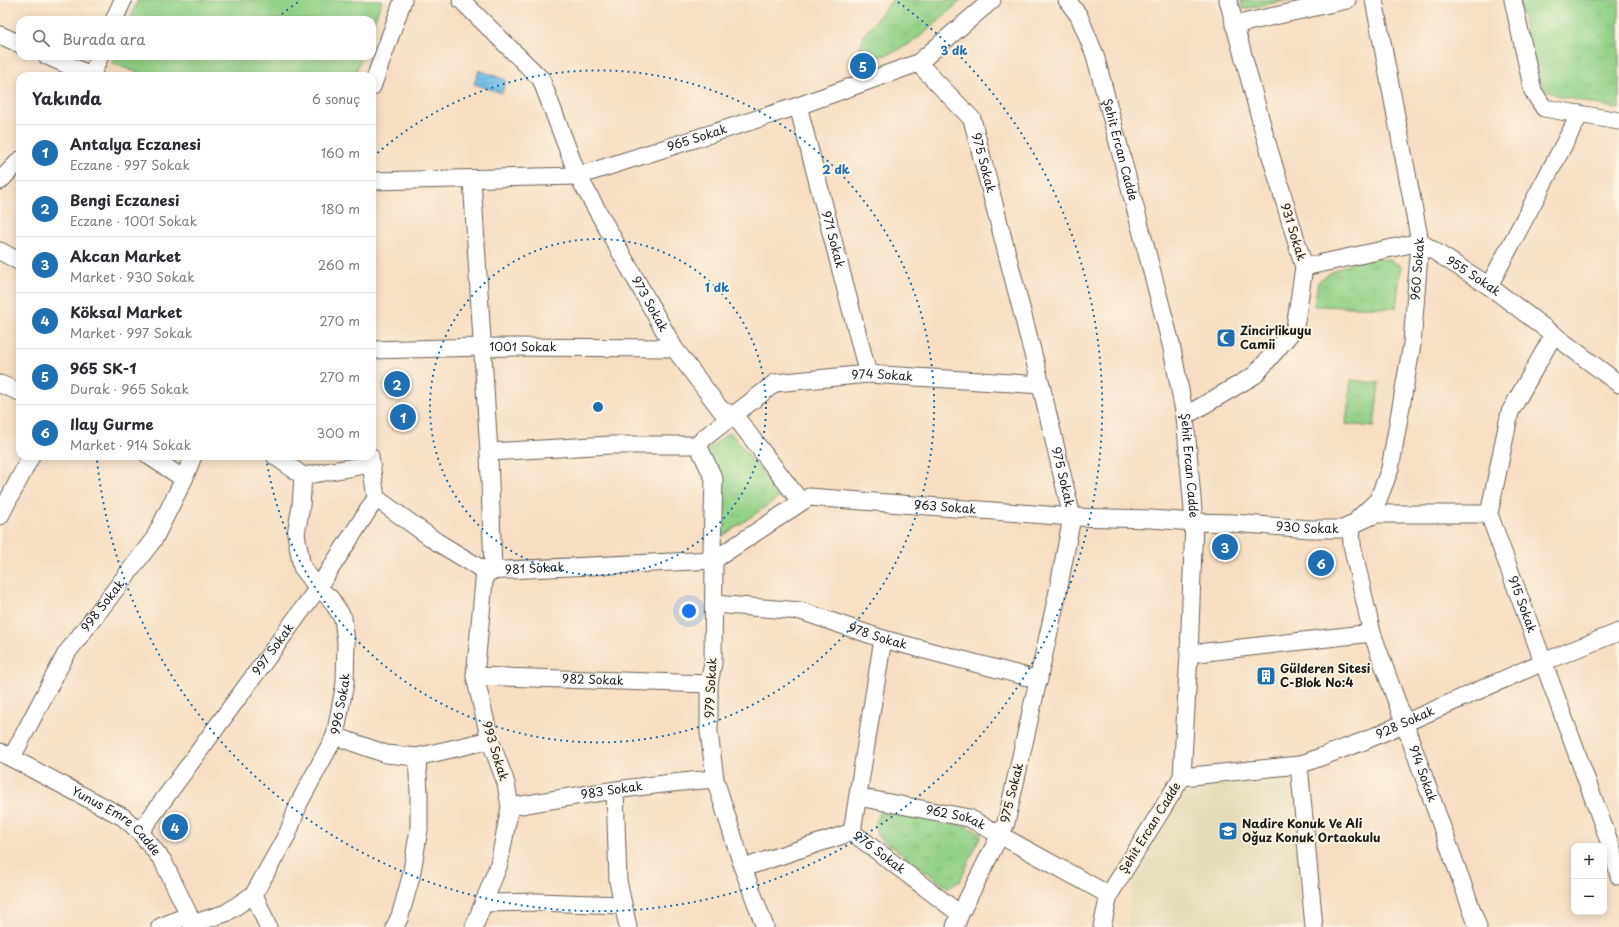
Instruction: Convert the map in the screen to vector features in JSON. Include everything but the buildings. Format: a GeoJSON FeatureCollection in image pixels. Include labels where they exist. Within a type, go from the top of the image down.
{"type":"FeatureCollection","features":[{"type":"Feature","properties":{"kind":"street"},"geometry":{"type":"LineString","coordinates":[[116,16],[123,0]]}},
{"type":"Feature","properties":{"kind":"street"},"geometry":{"type":"LineString","coordinates":[[376,76],[403,0]]}},
{"type":"Feature","properties":{"kind":"street","name":"973 Sokak"},"geometry":{"type":"LineString","coordinates":[[461,0],[541,79],[578,176],[674,348],[720,410],[734,415],[801,502]]}},
{"type":"Feature","properties":{"kind":"street","name":"965 Sokak"},"geometry":{"type":"LineString","coordinates":[[376,181],[578,176],[798,106],[918,63],[992,0]]}},
{"type":"Feature","properties":{"kind":"street","name":"Şehit Ercan Cadde"},"geometry":{"type":"LineString","coordinates":[[1067,0],[1079,16],[1095,54],[1171,344],[1185,416],[1194,522],[1189,654],[1182,777],[1109,895],[1102,927]]}},
{"type":"Feature","properties":{"kind":"street","name":"931 Sokak"},"geometry":{"type":"LineString","coordinates":[[1185,416],[1255,375],[1295,328],[1304,267],[1265,136],[1228,0]]}},
{"type":"Feature","properties":{"kind":"street"},"geometry":{"type":"LineString","coordinates":[[1234,25],[1347,0]]}},
{"type":"Feature","properties":{"kind":"street","name":"960 Sokak"},"geometry":{"type":"LineString","coordinates":[[1351,526],[1378,500],[1390,469],[1412,344],[1420,242],[1374,0]]}},
{"type":"Feature","properties":{"kind":"street"},"geometry":{"type":"LineString","coordinates":[[1513,0],[1533,91],[1544,108],[1619,121]]}},
{"type":"Feature","properties":{"kind":"street"},"geometry":{"type":"LineString","coordinates":[[0,35],[16,42]]}},
{"type":"Feature","properties":{"kind":"street"},"geometry":{"type":"LineString","coordinates":[[57,60],[83,72]]}},
{"type":"Feature","properties":{"kind":"street"},"geometry":{"type":"LineString","coordinates":[[94,72],[98,60]]}},
{"type":"Feature","properties":{"kind":"street","name":"975 Sokak"},"geometry":{"type":"LineString","coordinates":[[918,63],[972,119],[1041,385],[1072,517],[1039,680],[1006,823],[957,921]]}},
{"type":"Feature","properties":{"kind":"street","name":"971 Sokak"},"geometry":{"type":"LineString","coordinates":[[798,106],[868,374]]}},
{"type":"Feature","properties":{"kind":"street"},"geometry":{"type":"LineString","coordinates":[[1489,286],[1580,114]]}},
{"type":"Feature","properties":{"kind":"street"},"geometry":{"type":"LineString","coordinates":[[0,181],[16,164]]}},
{"type":"Feature","properties":{"kind":"street","name":"993 Sokak"},"geometry":{"type":"LineString","coordinates":[[472,179],[489,452],[489,571],[475,676],[490,740],[506,783],[510,807],[499,864],[474,927]]}},
{"type":"Feature","properties":{"kind":"street"},"geometry":{"type":"LineString","coordinates":[[1304,267],[1420,242]]}},
{"type":"Feature","properties":{"kind":"street","name":"955 Sokak"},"geometry":{"type":"LineString","coordinates":[[1420,242],[1489,286],[1619,384]]}},
{"type":"Feature","properties":{"kind":"street"},"geometry":{"type":"LineString","coordinates":[[0,251],[16,260]]}},
{"type":"Feature","properties":{"kind":"street"},"geometry":{"type":"LineString","coordinates":[[1490,514],[1510,412],[1554,334]]}},
{"type":"Feature","properties":{"kind":"street","name":"1001 Sokak"},"geometry":{"type":"LineString","coordinates":[[376,350],[482,347],[674,348]]}},
{"type":"Feature","properties":{"kind":"street","name":"974 Sokak"},"geometry":{"type":"LineString","coordinates":[[698,445],[704,438],[775,383],[868,374],[1041,385]]}},
{"type":"Feature","properties":{"kind":"street"},"geometry":{"type":"LineString","coordinates":[[0,384],[16,390]]}},
{"type":"Feature","properties":{"kind":"street"},"geometry":{"type":"LineString","coordinates":[[489,452],[610,444],[698,445]]}},
{"type":"Feature","properties":{"kind":"street","name":"979 Sokak"},"geometry":{"type":"LineString","coordinates":[[698,445],[714,479],[712,550],[714,560],[713,663],[709,684],[709,732],[715,779],[743,868],[765,927]]}},
{"type":"Feature","properties":{"kind":"street"},"geometry":{"type":"LineString","coordinates":[[0,516],[29,460]]}},
{"type":"Feature","properties":{"kind":"street"},"geometry":{"type":"LineString","coordinates":[[155,460],[184,478]]}},
{"type":"Feature","properties":{"kind":"street","name":"998 Sokak"},"geometry":{"type":"LineString","coordinates":[[6,754],[66,654],[154,539],[191,460]]}},
{"type":"Feature","properties":{"kind":"street"},"geometry":{"type":"LineString","coordinates":[[281,460],[303,476],[371,460],[376,498],[437,542],[489,571]]}},
{"type":"Feature","properties":{"kind":"street","name":"996 Sokak"},"geometry":{"type":"LineString","coordinates":[[160,927],[192,922],[226,913],[254,894],[288,833],[299,802],[334,736],[345,683],[346,642],[342,618],[330,598],[318,588],[302,567],[296,534],[301,506],[303,476]]}},
{"type":"Feature","properties":{"kind":"street","name":"963 Sokak"},"geometry":{"type":"LineString","coordinates":[[714,560],[809,496],[1072,517],[1151,519],[1194,522]]}},
{"type":"Feature","properties":{"kind":"street","name":"997 Sokak"},"geometry":{"type":"LineString","coordinates":[[140,832],[318,588],[376,498]]}},
{"type":"Feature","properties":{"kind":"street","name":"930 Sokak"},"geometry":{"type":"LineString","coordinates":[[1194,522],[1343,529],[1376,514],[1490,514]]}},
{"type":"Feature","properties":{"kind":"street","name":"915 Sokak"},"geometry":{"type":"LineString","coordinates":[[1490,514],[1613,852],[1619,876]]}},
{"type":"Feature","properties":{"kind":"street","name":"914 Sokak"},"geometry":{"type":"LineString","coordinates":[[1351,526],[1352,545],[1372,633],[1478,927]]}},
{"type":"Feature","properties":{"kind":"street","name":"981 Sokak"},"geometry":{"type":"LineString","coordinates":[[489,571],[714,560]]}},
{"type":"Feature","properties":{"kind":"street","name":"978 Sokak"},"geometry":{"type":"LineString","coordinates":[[714,604],[801,612],[883,639],[1039,680]]}},
{"type":"Feature","properties":{"kind":"street","name":"928 Sokak"},"geometry":{"type":"LineString","coordinates":[[1182,777],[1298,764],[1364,741],[1404,722],[1543,662],[1619,632]]}},
{"type":"Feature","properties":{"kind":"street"},"geometry":{"type":"LineString","coordinates":[[1189,654],[1372,633]]}},
{"type":"Feature","properties":{"kind":"street"},"geometry":{"type":"LineString","coordinates":[[852,832],[883,639]]}},
{"type":"Feature","properties":{"kind":"street","name":"982 Sokak"},"geometry":{"type":"LineString","coordinates":[[475,676],[709,684]]}},
{"type":"Feature","properties":{"kind":"street"},"geometry":{"type":"LineString","coordinates":[[334,736],[386,754],[417,757],[490,740]]}},
{"type":"Feature","properties":{"kind":"street","name":"Yunus Emre Cadde"},"geometry":{"type":"LineString","coordinates":[[6,754],[123,817],[140,832],[163,861],[192,922]]}},
{"type":"Feature","properties":{"kind":"street"},"geometry":{"type":"LineString","coordinates":[[395,927],[400,916],[411,876],[419,829],[417,757]]}},
{"type":"Feature","properties":{"kind":"street"},"geometry":{"type":"LineString","coordinates":[[1298,764],[1314,927]]}},
{"type":"Feature","properties":{"kind":"street","name":"983 Sokak"},"geometry":{"type":"LineString","coordinates":[[510,807],[571,796],[666,783],[715,779]]}},
{"type":"Feature","properties":{"kind":"street"},"geometry":{"type":"LineString","coordinates":[[615,791],[618,881],[628,927]]}},
{"type":"Feature","properties":{"kind":"street","name":"962 Sokak"},"geometry":{"type":"LineString","coordinates":[[858,797],[969,818],[1109,895]]}},
{"type":"Feature","properties":{"kind":"street","name":"976 Sokak"},"geometry":{"type":"LineString","coordinates":[[743,868],[852,832],[957,921]]}},
{"type":"Feature","properties":{"kind":"street"},"geometry":{"type":"LineString","coordinates":[[254,894],[268,927]]}},
{"type":"Feature","properties":{"kind":"street"},"geometry":{"type":"LineString","coordinates":[[484,903],[538,902],[622,905]]}},
{"type":"Feature","properties":{"kind":"shaded area","name":"Nadire Konuk Ve Ali Oğuz Konuk Ortaokulu"},"geometry":{"type":"Polygon","coordinates":[[[1288,775],[1302,927],[1127,927],[1133,878],[1192,784],[1288,775]]]}},
{"type":"Feature","properties":{"kind":"green space"},"geometry":{"type":"Polygon","coordinates":[[[138,0],[382,0],[376,16],[132,16],[138,0]]]}},
{"type":"Feature","properties":{"kind":"green space"},"geometry":{"type":"Polygon","coordinates":[[[892,0],[961,0],[917,39],[904,47],[878,57],[864,57],[859,51],[864,35],[892,0]]]}},
{"type":"Feature","properties":{"kind":"green space"},"geometry":{"type":"Polygon","coordinates":[[[1241,0],[1289,0],[1243,9],[1241,0]]]}},
{"type":"Feature","properties":{"kind":"green space"},"geometry":{"type":"Polygon","coordinates":[[[1519,0],[1619,0],[1619,109],[1558,96],[1547,90],[1541,83],[1527,39],[1519,0]]]}},
{"type":"Feature","properties":{"kind":"green space"},"geometry":{"type":"Polygon","coordinates":[[[113,60],[360,60],[356,72],[136,72],[112,63],[113,60]]]}},
{"type":"Feature","properties":{"kind":"green space"},"geometry":{"type":"Polygon","coordinates":[[[1374,258],[1389,260],[1401,266],[1396,308],[1314,306],[1318,282],[1344,266],[1374,258]]]}},
{"type":"Feature","properties":{"kind":"green space"},"geometry":{"type":"Polygon","coordinates":[[[1351,380],[1379,383],[1374,427],[1346,424],[1351,380]]]}},
{"type":"Feature","properties":{"kind":"green space"},"geometry":{"type":"Polygon","coordinates":[[[730,432],[781,496],[717,540],[707,450],[730,432]]]}},
{"type":"Feature","properties":{"kind":"green space"},"geometry":{"type":"Polygon","coordinates":[[[882,808],[965,826],[982,833],[960,881],[949,888],[877,836],[876,822],[882,808]]]}},
{"type":"Feature","properties":{"kind":"water"},"geometry":{"type":"Polygon","coordinates":[[[479,70],[506,80],[502,93],[474,84],[479,70]]]}},
{"type":"Feature","properties":{"kind":"place","name":"965 SK-1"},"geometry":{"type":"Point","coordinates":[863,66]}},
{"type":"Feature","properties":{"kind":"place","name":"Zincirlikuyu Camii"},"geometry":{"type":"Point","coordinates":[1226,338]}},
{"type":"Feature","properties":{"kind":"place","name":"Bengi Eczanesi"},"geometry":{"type":"Point","coordinates":[397,384]}},
{"type":"Feature","properties":{"kind":"place","name":"Antalya Eczanesi"},"geometry":{"type":"Point","coordinates":[403,417]}},
{"type":"Feature","properties":{"kind":"place","name":"Akcan Market"},"geometry":{"type":"Point","coordinates":[1225,547]}},
{"type":"Feature","properties":{"kind":"place","name":"Ilay Gurme"},"geometry":{"type":"Point","coordinates":[1321,563]}},
{"type":"Feature","properties":{"kind":"place","name":"Gülderen Sitesi C-Blok No:4"},"geometry":{"type":"Point","coordinates":[1266,676]}},
{"type":"Feature","properties":{"kind":"place","name":"Köksal Market"},"geometry":{"type":"Point","coordinates":[175,827]}},
{"type":"Feature","properties":{"kind":"place","name":"Nadire Konuk Ve Ali Oğuz Konuk Ortaokulu"},"geometry":{"type":"Point","coordinates":[1228,831]}}]}
